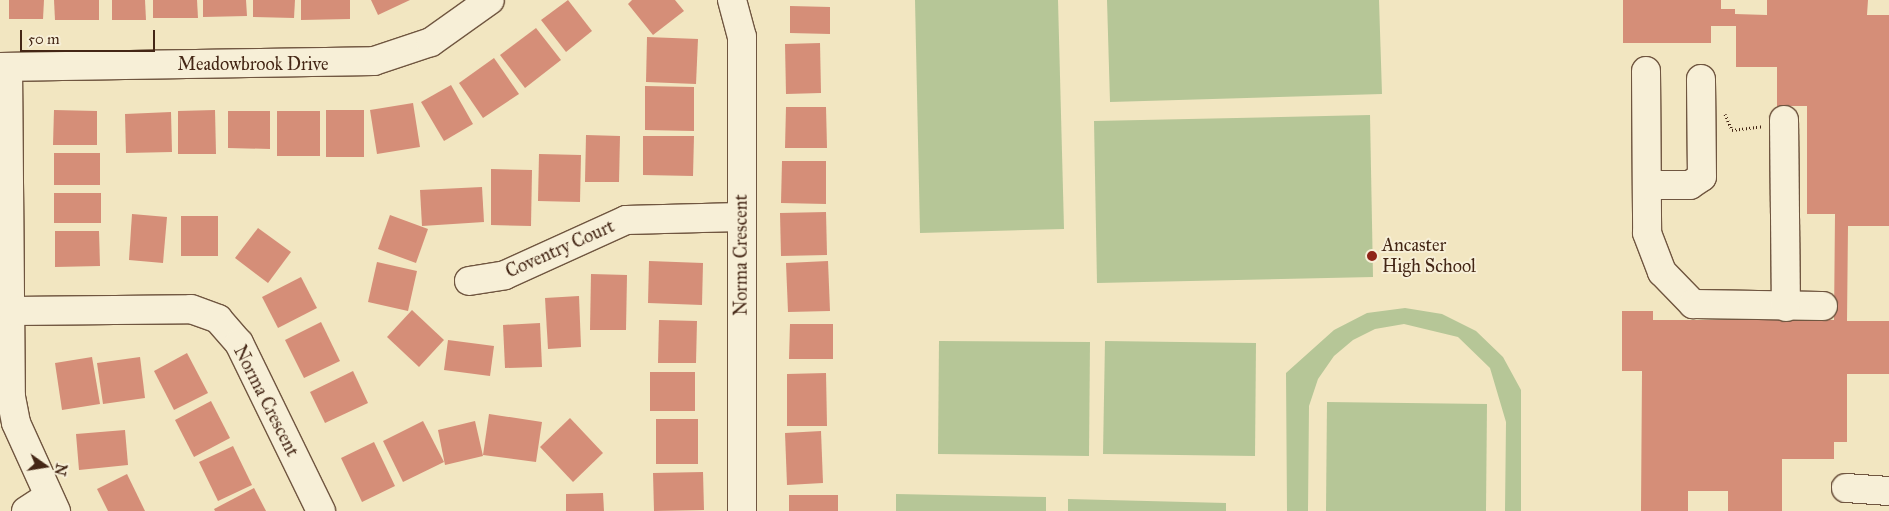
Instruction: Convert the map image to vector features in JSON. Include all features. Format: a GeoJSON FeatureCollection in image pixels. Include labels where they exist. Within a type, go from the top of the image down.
{"type":"FeatureCollection","features":[{"type":"Feature","properties":{"kind":"street","name":"Meadowbrook Drive"},"geometry":{"type":"LineString","coordinates":[[4,67],[374,61],[431,42],[490,0]]}},
{"type":"Feature","properties":{"kind":"street","name":"Norma Crescent"},"geometry":{"type":"LineString","coordinates":[[732,0],[742,37],[740,217],[742,511]]}},
{"type":"Feature","properties":{"kind":"street"},"geometry":{"type":"LineString","coordinates":[[4,67],[13,311],[11,397],[16,423],[53,504],[26,511]]}},
{"type":"Feature","properties":{"kind":"street"},"geometry":{"type":"LineString","coordinates":[[1646,71],[1647,233],[1662,272],[1693,304],[1786,307],[1823,306]]}},
{"type":"Feature","properties":{"kind":"street"},"geometry":{"type":"LineString","coordinates":[[1647,185],[1690,185],[1702,178],[1701,79]]}},
{"type":"Feature","properties":{"kind":"street"},"geometry":{"type":"LineString","coordinates":[[1784,120],[1786,307]]}},
{"type":"Feature","properties":{"kind":"street","name":"Coventry Court"},"geometry":{"type":"LineString","coordinates":[[469,281],[505,274],[626,220],[740,217]]}},
{"type":"Feature","properties":{"kind":"street","name":"Norma Crescent"},"geometry":{"type":"LineString","coordinates":[[13,311],[191,309],[218,319],[239,343],[321,511]]}},
{"type":"Feature","properties":{"kind":"street"},"geometry":{"type":"LineString","coordinates":[[1846,488],[1889,491]]}},
{"type":"Feature","properties":{"kind":"path"},"geometry":{"type":"LineString","coordinates":[[1721,105],[1732,130],[1784,120]]}},
{"type":"Feature","properties":{"kind":"green space"},"geometry":{"type":"Polygon","coordinates":[[[915,0],[1058,0],[1064,229],[920,233],[915,0]]]}},
{"type":"Feature","properties":{"kind":"green space"},"geometry":{"type":"Polygon","coordinates":[[[1107,0],[1379,0],[1382,94],[1110,102],[1107,0]]]}},
{"type":"Feature","properties":{"kind":"green space"},"geometry":{"type":"Polygon","coordinates":[[[1370,115],[1373,277],[1097,283],[1094,121],[1370,115]]]}},
{"type":"Feature","properties":{"kind":"green space"},"geometry":{"type":"Polygon","coordinates":[[[1405,308],[1442,314],[1476,331],[1503,357],[1521,390],[1521,511],[1505,511],[1506,422],[1490,368],[1458,337],[1404,324],[1375,329],[1353,340],[1334,356],[1318,379],[1309,406],[1308,511],[1287,511],[1286,373],[1334,330],[1367,313],[1405,308]]]}},
{"type":"Feature","properties":{"kind":"green space"},"geometry":{"type":"Polygon","coordinates":[[[939,341],[1090,342],[1089,456],[938,454],[939,341]]]}},
{"type":"Feature","properties":{"kind":"green space"},"geometry":{"type":"Polygon","coordinates":[[[1105,341],[1256,343],[1255,456],[1103,454],[1105,341]]]}},
{"type":"Feature","properties":{"kind":"green space"},"geometry":{"type":"Polygon","coordinates":[[[1327,402],[1487,404],[1486,511],[1326,511],[1327,402]]]}},
{"type":"Feature","properties":{"kind":"green space"},"geometry":{"type":"Polygon","coordinates":[[[896,494],[1046,497],[1046,511],[896,511],[896,494]]]}},
{"type":"Feature","properties":{"kind":"green space"},"geometry":{"type":"Polygon","coordinates":[[[1068,499],[1226,503],[1226,511],[1068,511],[1068,499]]]}},
{"type":"Feature","properties":{"kind":"building"},"geometry":{"type":"Polygon","coordinates":[[[9,0],[44,0],[43,19],[9,19],[9,0]]]}},
{"type":"Feature","properties":{"kind":"building"},"geometry":{"type":"Polygon","coordinates":[[[54,0],[99,0],[99,20],[55,20],[54,0]]]}},
{"type":"Feature","properties":{"kind":"building"},"geometry":{"type":"Polygon","coordinates":[[[112,0],[145,0],[146,20],[112,20],[112,0]]]}},
{"type":"Feature","properties":{"kind":"building"},"geometry":{"type":"Polygon","coordinates":[[[153,0],[197,0],[198,18],[153,18],[153,0]]]}},
{"type":"Feature","properties":{"kind":"building"},"geometry":{"type":"Polygon","coordinates":[[[203,0],[246,0],[247,16],[203,17],[203,0]]]}},
{"type":"Feature","properties":{"kind":"building"},"geometry":{"type":"Polygon","coordinates":[[[253,0],[295,0],[294,18],[253,17],[253,0]]]}},
{"type":"Feature","properties":{"kind":"building"},"geometry":{"type":"Polygon","coordinates":[[[301,0],[350,0],[350,19],[301,20],[301,0]]]}},
{"type":"Feature","properties":{"kind":"building"},"geometry":{"type":"Polygon","coordinates":[[[371,0],[410,0],[378,15],[371,0]]]}},
{"type":"Feature","properties":{"kind":"building"},"geometry":{"type":"Polygon","coordinates":[[[568,0],[592,31],[566,52],[541,20],[568,0]]]}},
{"type":"Feature","properties":{"kind":"building"},"geometry":{"type":"Polygon","coordinates":[[[632,0],[675,0],[684,11],[653,35],[628,4],[632,0]]]}},
{"type":"Feature","properties":{"kind":"building"},"geometry":{"type":"Polygon","coordinates":[[[1623,0],[1721,0],[1721,9],[1735,9],[1735,14],[1767,15],[1767,0],[1868,0],[1867,15],[1889,15],[1889,226],[1848,226],[1847,321],[1889,321],[1889,374],[1847,374],[1847,442],[1834,442],[1834,459],[1782,459],[1782,511],[1728,511],[1728,491],[1688,491],[1688,511],[1641,511],[1642,371],[1622,371],[1622,311],[1653,311],[1653,320],[1834,320],[1835,214],[1807,214],[1807,106],[1777,106],[1777,67],[1736,67],[1736,26],[1711,26],[1711,43],[1623,43],[1623,0]]]}},
{"type":"Feature","properties":{"kind":"building"},"geometry":{"type":"Polygon","coordinates":[[[790,6],[830,7],[830,34],[790,33],[790,6]]]}},
{"type":"Feature","properties":{"kind":"building"},"geometry":{"type":"Polygon","coordinates":[[[536,28],[561,60],[525,88],[500,55],[536,28]]]}},
{"type":"Feature","properties":{"kind":"building"},"geometry":{"type":"Polygon","coordinates":[[[647,37],[698,39],[696,84],[646,82],[647,37]]]}},
{"type":"Feature","properties":{"kind":"building"},"geometry":{"type":"Polygon","coordinates":[[[820,43],[821,93],[786,94],[785,44],[820,43]]]}},
{"type":"Feature","properties":{"kind":"building"},"geometry":{"type":"Polygon","coordinates":[[[494,58],[519,94],[483,118],[459,83],[494,58]]]}},
{"type":"Feature","properties":{"kind":"building"},"geometry":{"type":"Polygon","coordinates":[[[451,85],[473,124],[444,141],[421,102],[451,85]]]}},
{"type":"Feature","properties":{"kind":"building"},"geometry":{"type":"Polygon","coordinates":[[[645,86],[694,87],[694,131],[645,130],[645,86]]]}},
{"type":"Feature","properties":{"kind":"building"},"geometry":{"type":"Polygon","coordinates":[[[413,103],[420,147],[377,154],[370,110],[413,103]]]}},
{"type":"Feature","properties":{"kind":"building"},"geometry":{"type":"Polygon","coordinates":[[[786,107],[826,107],[827,148],[785,148],[786,107]]]}},
{"type":"Feature","properties":{"kind":"building"},"geometry":{"type":"Polygon","coordinates":[[[54,110],[97,111],[97,145],[53,145],[54,110]]]}},
{"type":"Feature","properties":{"kind":"building"},"geometry":{"type":"Polygon","coordinates":[[[215,110],[216,154],[178,154],[178,111],[215,110]]]}},
{"type":"Feature","properties":{"kind":"building"},"geometry":{"type":"Polygon","coordinates":[[[326,110],[364,110],[364,157],[326,157],[326,110]]]}},
{"type":"Feature","properties":{"kind":"building"},"geometry":{"type":"Polygon","coordinates":[[[228,111],[270,111],[270,149],[228,148],[228,111]]]}},
{"type":"Feature","properties":{"kind":"building"},"geometry":{"type":"Polygon","coordinates":[[[277,111],[320,111],[320,156],[277,156],[277,111]]]}},
{"type":"Feature","properties":{"kind":"building"},"geometry":{"type":"Polygon","coordinates":[[[171,112],[172,152],[126,153],[125,114],[171,112]]]}},
{"type":"Feature","properties":{"kind":"building"},"geometry":{"type":"Polygon","coordinates":[[[586,135],[620,136],[619,182],[585,182],[586,135]]]}},
{"type":"Feature","properties":{"kind":"building"},"geometry":{"type":"Polygon","coordinates":[[[643,136],[694,136],[693,176],[643,175],[643,136]]]}},
{"type":"Feature","properties":{"kind":"building"},"geometry":{"type":"Polygon","coordinates":[[[54,153],[100,153],[100,185],[54,185],[54,153]]]}},
{"type":"Feature","properties":{"kind":"building"},"geometry":{"type":"Polygon","coordinates":[[[539,154],[581,155],[580,202],[538,201],[539,154]]]}},
{"type":"Feature","properties":{"kind":"building"},"geometry":{"type":"Polygon","coordinates":[[[782,161],[826,161],[826,204],[781,203],[782,161]]]}},
{"type":"Feature","properties":{"kind":"building"},"geometry":{"type":"Polygon","coordinates":[[[491,169],[532,170],[531,226],[491,225],[491,169]]]}},
{"type":"Feature","properties":{"kind":"building"},"geometry":{"type":"Polygon","coordinates":[[[482,187],[484,222],[422,226],[420,190],[482,187]]]}},
{"type":"Feature","properties":{"kind":"building"},"geometry":{"type":"Polygon","coordinates":[[[54,193],[101,193],[101,223],[54,223],[54,193]]]}},
{"type":"Feature","properties":{"kind":"building"},"geometry":{"type":"Polygon","coordinates":[[[826,212],[827,255],[781,256],[780,213],[826,212]]]}},
{"type":"Feature","properties":{"kind":"building"},"geometry":{"type":"Polygon","coordinates":[[[132,214],[167,217],[163,263],[129,260],[132,214]]]}},
{"type":"Feature","properties":{"kind":"building"},"geometry":{"type":"Polygon","coordinates":[[[390,215],[428,229],[416,263],[378,249],[390,215]]]}},
{"type":"Feature","properties":{"kind":"building"},"geometry":{"type":"Polygon","coordinates":[[[181,216],[218,216],[218,256],[181,256],[181,216]]]}},
{"type":"Feature","properties":{"kind":"building"},"geometry":{"type":"Polygon","coordinates":[[[258,228],[291,252],[268,283],[235,258],[258,228]]]}},
{"type":"Feature","properties":{"kind":"building"},"geometry":{"type":"Polygon","coordinates":[[[55,231],[99,231],[100,266],[55,267],[55,231]]]}},
{"type":"Feature","properties":{"kind":"building"},"geometry":{"type":"Polygon","coordinates":[[[649,261],[703,263],[702,305],[648,303],[649,261]]]}},
{"type":"Feature","properties":{"kind":"building"},"geometry":{"type":"Polygon","coordinates":[[[828,261],[830,311],[788,312],[786,263],[828,261]]]}},
{"type":"Feature","properties":{"kind":"building"},"geometry":{"type":"Polygon","coordinates":[[[377,262],[417,271],[408,311],[368,302],[377,262]]]}},
{"type":"Feature","properties":{"kind":"building"},"geometry":{"type":"Polygon","coordinates":[[[591,274],[627,275],[626,330],[590,330],[591,274]]]}},
{"type":"Feature","properties":{"kind":"building"},"geometry":{"type":"Polygon","coordinates":[[[301,277],[317,308],[278,328],[262,297],[301,277]]]}},
{"type":"Feature","properties":{"kind":"building"},"geometry":{"type":"Polygon","coordinates":[[[579,296],[581,347],[548,349],[545,298],[579,296]]]}},
{"type":"Feature","properties":{"kind":"building"},"geometry":{"type":"Polygon","coordinates":[[[412,310],[444,340],[419,367],[387,337],[412,310]]]}},
{"type":"Feature","properties":{"kind":"building"},"geometry":{"type":"Polygon","coordinates":[[[659,320],[697,321],[696,363],[658,363],[659,320]]]}},
{"type":"Feature","properties":{"kind":"building"},"geometry":{"type":"Polygon","coordinates":[[[321,322],[340,361],[304,378],[285,340],[321,322]]]}},
{"type":"Feature","properties":{"kind":"building"},"geometry":{"type":"Polygon","coordinates":[[[540,323],[542,367],[505,368],[503,325],[540,323]]]}},
{"type":"Feature","properties":{"kind":"building"},"geometry":{"type":"Polygon","coordinates":[[[790,324],[833,324],[833,359],[789,359],[790,324]]]}},
{"type":"Feature","properties":{"kind":"building"},"geometry":{"type":"Polygon","coordinates":[[[448,340],[494,346],[490,376],[444,370],[448,340]]]}},
{"type":"Feature","properties":{"kind":"building"},"geometry":{"type":"Polygon","coordinates":[[[187,353],[208,393],[174,410],[154,371],[187,353]]]}},
{"type":"Feature","properties":{"kind":"building"},"geometry":{"type":"Polygon","coordinates":[[[92,357],[100,404],[62,410],[55,363],[92,357]]]}},
{"type":"Feature","properties":{"kind":"building"},"geometry":{"type":"Polygon","coordinates":[[[140,357],[145,398],[103,404],[97,363],[140,357]]]}},
{"type":"Feature","properties":{"kind":"building"},"geometry":{"type":"Polygon","coordinates":[[[353,371],[368,403],[325,423],[310,392],[353,371]]]}},
{"type":"Feature","properties":{"kind":"building"},"geometry":{"type":"Polygon","coordinates":[[[650,372],[695,372],[695,411],[650,411],[650,372]]]}},
{"type":"Feature","properties":{"kind":"building"},"geometry":{"type":"Polygon","coordinates":[[[826,373],[827,426],[787,426],[787,374],[826,373]]]}},
{"type":"Feature","properties":{"kind":"building"},"geometry":{"type":"Polygon","coordinates":[[[211,401],[230,438],[194,457],[175,420],[211,401]]]}},
{"type":"Feature","properties":{"kind":"building"},"geometry":{"type":"Polygon","coordinates":[[[489,414],[542,422],[536,462],[483,455],[489,414]]]}},
{"type":"Feature","properties":{"kind":"building"},"geometry":{"type":"Polygon","coordinates":[[[570,418],[603,453],[573,482],[540,447],[570,418]]]}},
{"type":"Feature","properties":{"kind":"building"},"geometry":{"type":"Polygon","coordinates":[[[656,419],[698,419],[698,464],[656,464],[656,419]]]}},
{"type":"Feature","properties":{"kind":"building"},"geometry":{"type":"Polygon","coordinates":[[[423,421],[444,462],[403,482],[383,441],[423,421]]]}},
{"type":"Feature","properties":{"kind":"building"},"geometry":{"type":"Polygon","coordinates":[[[475,421],[483,456],[445,465],[438,430],[475,421]]]}},
{"type":"Feature","properties":{"kind":"building"},"geometry":{"type":"Polygon","coordinates":[[[125,430],[128,465],[79,470],[76,434],[125,430]]]}},
{"type":"Feature","properties":{"kind":"building"},"geometry":{"type":"Polygon","coordinates":[[[821,431],[823,483],[787,485],[785,433],[821,431]]]}},
{"type":"Feature","properties":{"kind":"building"},"geometry":{"type":"Polygon","coordinates":[[[374,442],[395,486],[362,502],[341,458],[374,442]]]}},
{"type":"Feature","properties":{"kind":"building"},"geometry":{"type":"Polygon","coordinates":[[[233,446],[252,485],[218,501],[199,462],[233,446]]]}},
{"type":"Feature","properties":{"kind":"building"},"geometry":{"type":"Polygon","coordinates":[[[703,472],[704,510],[654,511],[653,473],[703,472]]]}},
{"type":"Feature","properties":{"kind":"building"},"geometry":{"type":"Polygon","coordinates":[[[127,474],[145,511],[108,511],[97,489],[127,474]]]}},
{"type":"Feature","properties":{"kind":"building"},"geometry":{"type":"Polygon","coordinates":[[[254,488],[266,511],[215,511],[214,509],[254,488]]]}},
{"type":"Feature","properties":{"kind":"building"},"geometry":{"type":"Polygon","coordinates":[[[603,493],[604,511],[566,511],[566,494],[603,493]]]}},
{"type":"Feature","properties":{"kind":"building"},"geometry":{"type":"Polygon","coordinates":[[[789,495],[838,495],[838,511],[789,511],[789,495]]]}},
{"type":"Feature","properties":{"kind":"place","name":"Ancaster High School"},"geometry":{"type":"Point","coordinates":[1372,256]}}]}
